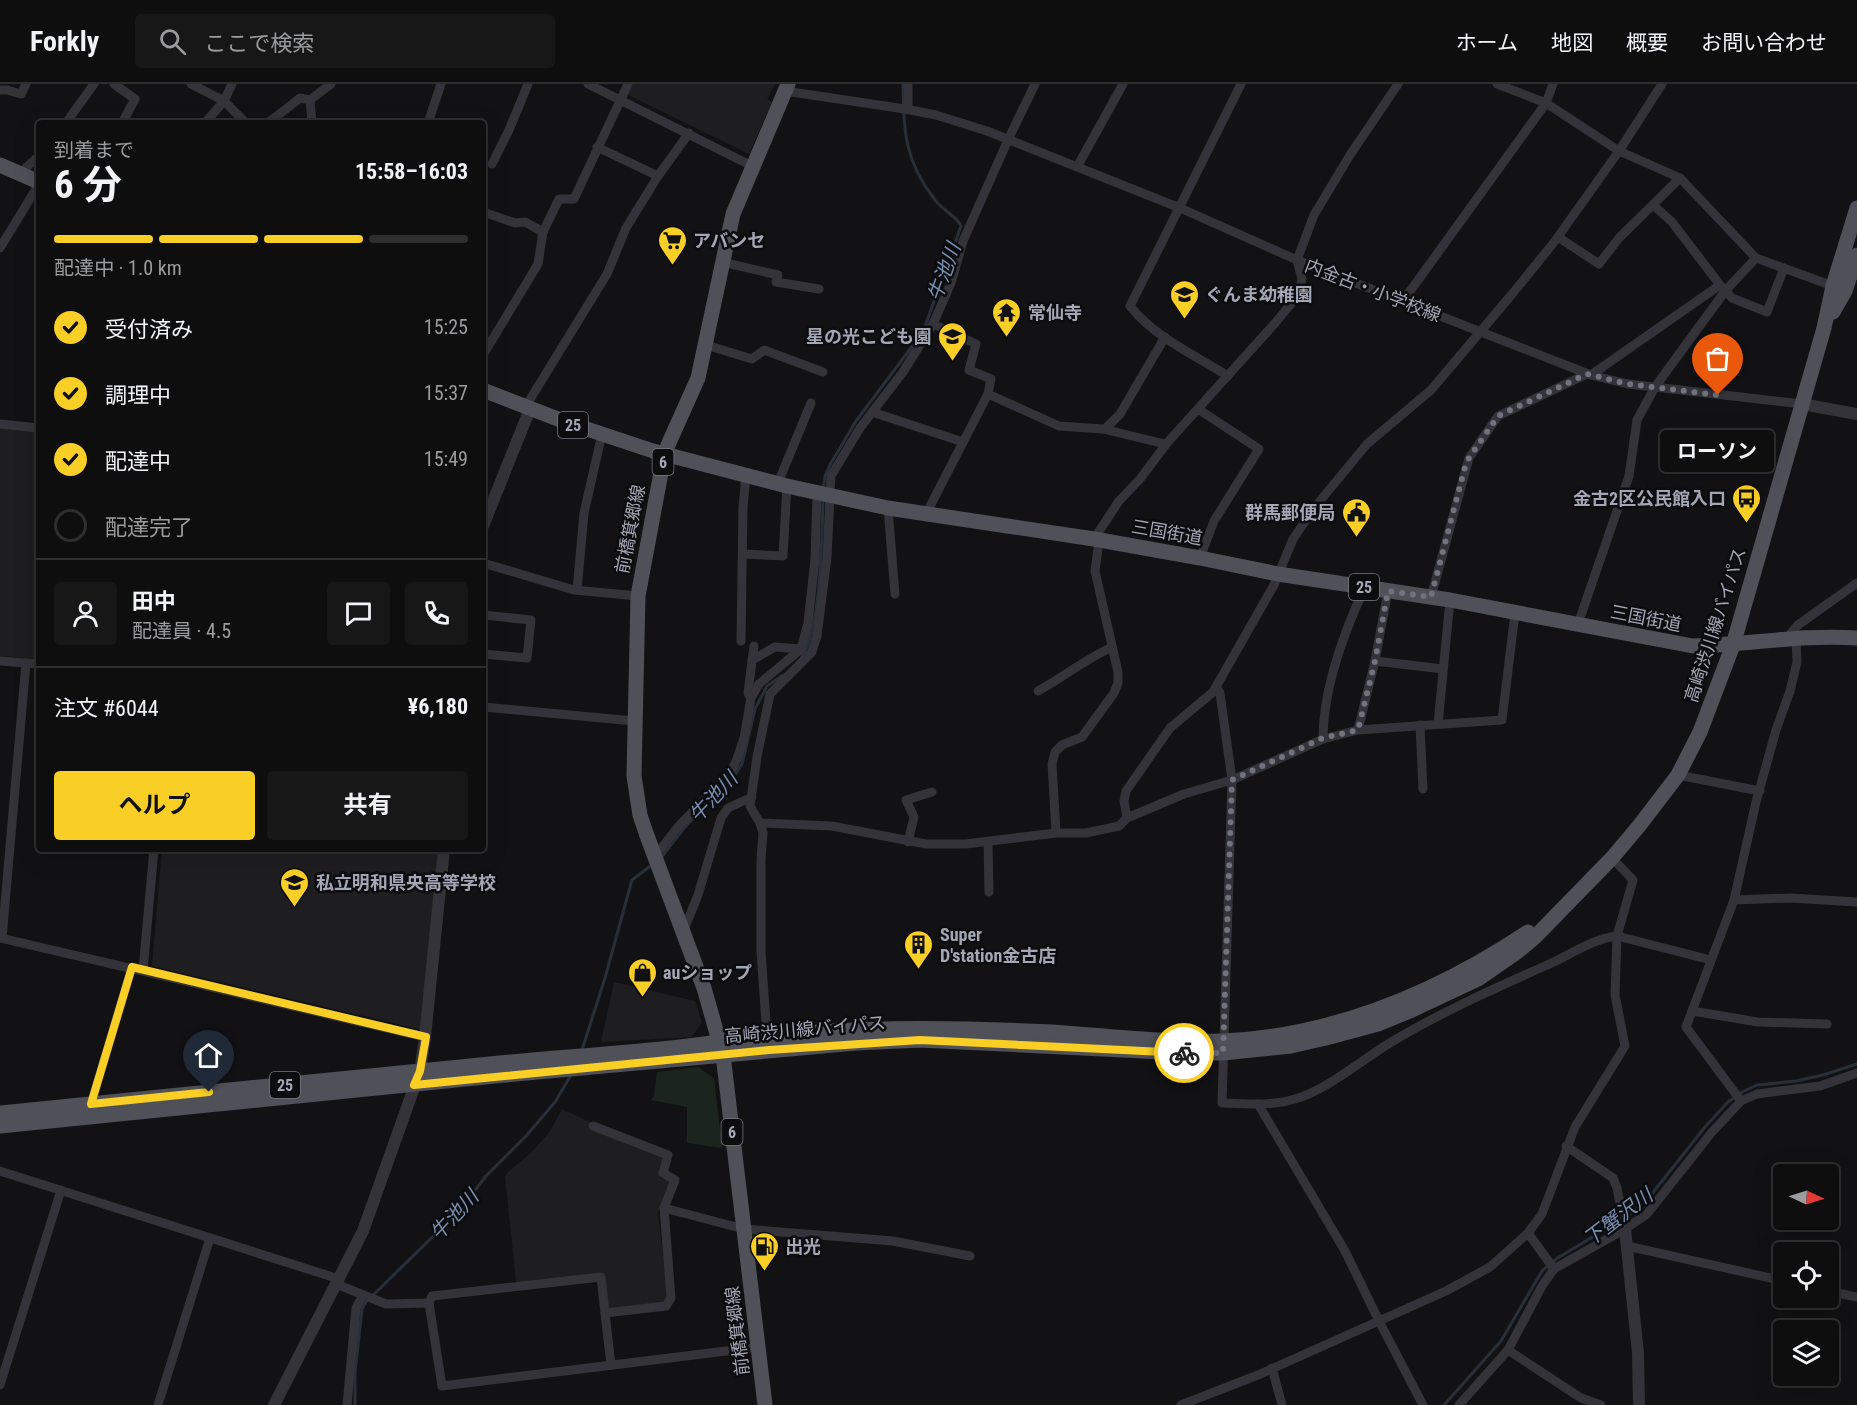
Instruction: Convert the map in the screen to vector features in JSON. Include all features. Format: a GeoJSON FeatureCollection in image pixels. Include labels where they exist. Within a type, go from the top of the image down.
{"type":"FeatureCollection","features":[{"type":"Feature","properties":{"kind":"main road","name":"前橋箕郷線"},"geometry":{"type":"LineString","coordinates":[[765,1405],[721,1048],[704,988],[640,815],[634,776],[634,721],[638,596],[665,454],[698,378],[733,214],[787,88]]}},
{"type":"Feature","properties":{"kind":"main road"},"geometry":{"type":"LineString","coordinates":[[0,165],[36,181]]}},
{"type":"Feature","properties":{"kind":"main road","name":"高崎渋川線バイパス"},"geometry":{"type":"LineString","coordinates":[[0,1126],[417,1078],[721,1048],[920,1040],[1184,1053],[1324,1026],[1410,998],[1487,959],[1529,932],[1574,898],[1640,826],[1678,775],[1700,732],[1733,645],[1857,208]]}},
{"type":"Feature","properties":{"kind":"main road","name":"高崎渋川線バイパス"},"geometry":{"type":"LineString","coordinates":[[1824,328],[1845,291],[1857,255]]}},
{"type":"Feature","properties":{"kind":"main road","name":"三国街道"},"geometry":{"type":"LineString","coordinates":[[486,391],[530,409],[665,454],[783,485],[888,508],[1097,540],[1278,574],[1450,600],[1686,645],[1733,645],[1792,638],[1857,638]]}},
{"type":"Feature","properties":{"kind":"main road","name":"高崎渋川線バイパス"},"geometry":{"type":"LineString","coordinates":[[721,1048],[767,1036],[920,1027],[1185,1041],[1224,1047]]}},
{"type":"Feature","properties":{"kind":"main road","name":"高崎渋川線バイパス"},"geometry":{"type":"LineString","coordinates":[[0,1113],[417,1078]]}},
{"type":"Feature","properties":{"kind":"street"},"geometry":{"type":"LineString","coordinates":[[0,90],[21,94],[26,84]]}},
{"type":"Feature","properties":{"kind":"street"},"geometry":{"type":"LineString","coordinates":[[114,84],[135,99],[124,120]]}},
{"type":"Feature","properties":{"kind":"street"},"geometry":{"type":"LineString","coordinates":[[191,84],[224,100],[243,120]]}},
{"type":"Feature","properties":{"kind":"street"},"geometry":{"type":"LineString","coordinates":[[207,120],[224,100],[232,84]]}},
{"type":"Feature","properties":{"kind":"street"},"geometry":{"type":"LineString","coordinates":[[272,120],[300,98],[310,100],[331,84]]}},
{"type":"Feature","properties":{"kind":"street"},"geometry":{"type":"LineString","coordinates":[[429,120],[441,84]]}},
{"type":"Feature","properties":{"kind":"street"},"geometry":{"type":"LineString","coordinates":[[492,164],[528,84]]}},
{"type":"Feature","properties":{"kind":"street"},"geometry":{"type":"LineString","coordinates":[[588,84],[752,166]]}},
{"type":"Feature","properties":{"kind":"street"},"geometry":{"type":"LineString","coordinates":[[486,351],[538,264],[543,232],[559,199],[574,199],[628,84]]}},
{"type":"Feature","properties":{"kind":"street"},"geometry":{"type":"LineString","coordinates":[[904,109],[908,84]]}},
{"type":"Feature","properties":{"kind":"street"},"geometry":{"type":"LineString","coordinates":[[750,698],[759,684],[801,649],[808,623],[823,494],[843,454],[903,372],[933,324],[951,283],[963,241],[1035,84]]}},
{"type":"Feature","properties":{"kind":"street"},"geometry":{"type":"LineString","coordinates":[[1077,167],[1123,84]]}},
{"type":"Feature","properties":{"kind":"street"},"geometry":{"type":"LineString","coordinates":[[1228,376],[1165,337],[1138,317],[1130,306],[1241,84]]}},
{"type":"Feature","properties":{"kind":"street"},"geometry":{"type":"LineString","coordinates":[[1056,833],[1052,764],[1055,752],[1062,745],[1082,737],[1114,693],[1118,683],[1118,672],[1095,571],[1097,540],[1119,501],[1140,479],[1165,444],[1299,294],[1302,279],[1297,260],[1314,215],[1350,155],[1398,84]]}},
{"type":"Feature","properties":{"kind":"street"},"geometry":{"type":"LineString","coordinates":[[1497,84],[1546,103],[1619,151],[1680,178],[1756,258],[1833,286]]}},
{"type":"Feature","properties":{"kind":"street"},"geometry":{"type":"LineString","coordinates":[[1403,301],[1546,103],[1553,84]]}},
{"type":"Feature","properties":{"kind":"street"},"geometry":{"type":"LineString","coordinates":[[1127,818],[1124,801],[1126,790],[1170,728],[1213,692],[1274,585],[1293,539],[1315,507],[1367,444],[1431,390],[1558,237],[1619,151],[1662,84]]}},
{"type":"Feature","properties":{"kind":"street"},"geometry":{"type":"LineString","coordinates":[[68,120],[90,86]]}},
{"type":"Feature","properties":{"kind":"street","name":"内金古・小学校線"},"geometry":{"type":"LineString","coordinates":[[787,88],[936,115],[1008,140],[1179,207],[1297,260],[1589,374],[1628,384],[1802,404],[1857,414]]}},
{"type":"Feature","properties":{"kind":"street"},"geometry":{"type":"LineString","coordinates":[[310,100],[312,120]]}},
{"type":"Feature","properties":{"kind":"street"},"geometry":{"type":"LineString","coordinates":[[486,519],[530,409],[530,401],[606,274],[626,228],[658,176],[689,134]]}},
{"type":"Feature","properties":{"kind":"street"},"geometry":{"type":"LineString","coordinates":[[597,147],[658,176]]}},
{"type":"Feature","properties":{"kind":"street"},"geometry":{"type":"LineString","coordinates":[[20,173],[36,159]]}},
{"type":"Feature","properties":{"kind":"street"},"geometry":{"type":"LineString","coordinates":[[1558,237],[1599,264],[1619,238],[1680,178]]}},
{"type":"Feature","properties":{"kind":"street"},"geometry":{"type":"LineString","coordinates":[[0,248],[36,188]]}},
{"type":"Feature","properties":{"kind":"street"},"geometry":{"type":"LineString","coordinates":[[1653,205],[1672,222],[1732,298],[1767,312],[1784,268]]}},
{"type":"Feature","properties":{"kind":"street"},"geometry":{"type":"LineString","coordinates":[[486,213],[515,223],[525,222],[543,232]]}},
{"type":"Feature","properties":{"kind":"street"},"geometry":{"type":"LineString","coordinates":[[1431,597],[1469,458],[1498,416],[1589,374],[1723,287],[1756,258]]}},
{"type":"Feature","properties":{"kind":"street"},"geometry":{"type":"LineString","coordinates":[[722,262],[778,275],[776,282],[819,289]]}},
{"type":"Feature","properties":{"kind":"street"},"geometry":{"type":"LineString","coordinates":[[1578,624],[1629,476],[1637,420],[1655,387],[1723,287]]}},
{"type":"Feature","properties":{"kind":"street"},"geometry":{"type":"LineString","coordinates":[[926,514],[988,394],[992,379],[969,370],[976,344],[933,324]]}},
{"type":"Feature","properties":{"kind":"street"},"geometry":{"type":"LineString","coordinates":[[1105,429],[1120,414],[1165,337]]}},
{"type":"Feature","properties":{"kind":"street"},"geometry":{"type":"LineString","coordinates":[[706,345],[753,359],[764,350],[824,372]]}},
{"type":"Feature","properties":{"kind":"street"},"geometry":{"type":"LineString","coordinates":[[988,394],[1027,414],[1059,426],[1105,429],[1165,444]]}},
{"type":"Feature","properties":{"kind":"street"},"geometry":{"type":"LineString","coordinates":[[744,554],[783,556],[783,485],[811,403]]}},
{"type":"Feature","properties":{"kind":"street"},"geometry":{"type":"LineString","coordinates":[[1198,409],[1259,449],[1214,521],[1200,558]]}},
{"type":"Feature","properties":{"kind":"street"},"geometry":{"type":"LineString","coordinates":[[872,412],[963,442]]}},
{"type":"Feature","properties":{"kind":"street"},"geometry":{"type":"LineString","coordinates":[[0,424],[36,428]]}},
{"type":"Feature","properties":{"kind":"street"},"geometry":{"type":"LineString","coordinates":[[577,590],[584,513],[602,434]]}},
{"type":"Feature","properties":{"kind":"street"},"geometry":{"type":"LineString","coordinates":[[741,641],[743,507],[746,475]]}},
{"type":"Feature","properties":{"kind":"street"},"geometry":{"type":"LineString","coordinates":[[767,1036],[761,952],[763,834],[760,823],[750,806],[770,694],[812,652],[817,636],[827,558],[823,494]]}},
{"type":"Feature","properties":{"kind":"street"},"geometry":{"type":"LineString","coordinates":[[888,508],[895,594]]}},
{"type":"Feature","properties":{"kind":"street"},"geometry":{"type":"LineString","coordinates":[[486,564],[577,590],[638,596]]}},
{"type":"Feature","properties":{"kind":"street"},"geometry":{"type":"LineString","coordinates":[[1741,1101],[1686,1027],[1734,900],[1760,790],[1797,662],[1792,638],[1798,625],[1857,583]]}},
{"type":"Feature","properties":{"kind":"street"},"geometry":{"type":"LineString","coordinates":[[1323,738],[1323,716],[1346,628],[1365,587]]}},
{"type":"Feature","properties":{"kind":"street"},"geometry":{"type":"LineString","coordinates":[[1358,730],[1375,661],[1388,591]]}},
{"type":"Feature","properties":{"kind":"street"},"geometry":{"type":"LineString","coordinates":[[1438,724],[1450,600]]}},
{"type":"Feature","properties":{"kind":"street"},"geometry":{"type":"LineString","coordinates":[[760,823],[832,826],[908,842],[943,845],[1056,833],[1086,833],[1119,826],[1127,818],[1184,794],[1232,780],[1323,738],[1358,730],[1502,720],[1515,613]]}},
{"type":"Feature","properties":{"kind":"street"},"geometry":{"type":"LineString","coordinates":[[486,615],[531,620],[527,658],[486,654]]}},
{"type":"Feature","properties":{"kind":"street"},"geometry":{"type":"LineString","coordinates":[[656,860],[660,849],[678,827],[729,775],[737,759],[748,717],[750,698],[748,693],[754,646]]}},
{"type":"Feature","properties":{"kind":"street"},"geometry":{"type":"LineString","coordinates":[[752,660],[775,647],[801,649]]}},
{"type":"Feature","properties":{"kind":"street"},"geometry":{"type":"LineString","coordinates":[[1038,691],[1089,658],[1112,647]]}},
{"type":"Feature","properties":{"kind":"street"},"geometry":{"type":"LineString","coordinates":[[0,661],[36,664]]}},
{"type":"Feature","properties":{"kind":"street"},"geometry":{"type":"LineString","coordinates":[[1375,661],[1443,669]]}},
{"type":"Feature","properties":{"kind":"street"},"geometry":{"type":"LineString","coordinates":[[26,663],[1,938],[426,1037]]}},
{"type":"Feature","properties":{"kind":"street"},"geometry":{"type":"LineString","coordinates":[[1216,687],[1220,693],[1232,780],[1222,1103],[1258,1104],[1293,1100],[1311,1094],[1392,1041],[1462,1003],[1602,938],[1617,936],[1711,960]]}},
{"type":"Feature","properties":{"kind":"street"},"geometry":{"type":"LineString","coordinates":[[486,707],[634,721]]}},
{"type":"Feature","properties":{"kind":"street"},"geometry":{"type":"LineString","coordinates":[[748,717],[764,720]]}},
{"type":"Feature","properties":{"kind":"street"},"geometry":{"type":"LineString","coordinates":[[1420,725],[1423,789]]}},
{"type":"Feature","properties":{"kind":"street"},"geometry":{"type":"LineString","coordinates":[[1678,775],[1760,790]]}},
{"type":"Feature","properties":{"kind":"street"},"geometry":{"type":"LineString","coordinates":[[908,842],[914,817],[906,800],[932,792]]}},
{"type":"Feature","properties":{"kind":"street"},"geometry":{"type":"LineString","coordinates":[[683,932],[698,896],[721,818],[728,808],[752,797]]}},
{"type":"Feature","properties":{"kind":"street"},"geometry":{"type":"LineString","coordinates":[[988,842],[989,892]]}},
{"type":"Feature","properties":{"kind":"street"},"geometry":{"type":"LineString","coordinates":[[143,970],[154,852]]}},
{"type":"Feature","properties":{"kind":"street"},"geometry":{"type":"LineString","coordinates":[[274,1405],[338,1282],[370,1213],[417,1078],[426,1037],[444,852]]}},
{"type":"Feature","properties":{"kind":"street"},"geometry":{"type":"LineString","coordinates":[[1181,1405],[1446,1292],[1490,1267],[1528,1233],[1542,1214],[1575,1127],[1625,1046],[1615,995],[1617,936],[1633,880],[1612,858]]}},
{"type":"Feature","properties":{"kind":"street"},"geometry":{"type":"LineString","coordinates":[[1734,900],[1790,898],[1857,902]]}},
{"type":"Feature","properties":{"kind":"street"},"geometry":{"type":"LineString","coordinates":[[91,1104],[132,967]]}},
{"type":"Feature","properties":{"kind":"street"},"geometry":{"type":"LineString","coordinates":[[1692,1011],[1758,1022],[1827,1024]]}},
{"type":"Feature","properties":{"kind":"street"},"geometry":{"type":"LineString","coordinates":[[1459,1405],[1508,1350],[1542,1286],[1554,1269],[1647,1214],[1741,1101],[1757,1094],[1820,1086],[1857,1073]]}},
{"type":"Feature","properties":{"kind":"street"},"geometry":{"type":"LineString","coordinates":[[1258,1104],[1345,1251],[1378,1321],[1424,1405]]}},
{"type":"Feature","properties":{"kind":"street"},"geometry":{"type":"LineString","coordinates":[[593,1126],[668,1155],[663,1173],[675,1180],[664,1208],[671,1298],[666,1306],[605,1313]]}},
{"type":"Feature","properties":{"kind":"street"},"geometry":{"type":"LineString","coordinates":[[1566,1146],[1613,1179],[1617,1188],[1625,1229],[1638,1353],[1639,1405]]}},
{"type":"Feature","properties":{"kind":"street"},"geometry":{"type":"LineString","coordinates":[[0,1171],[210,1238],[338,1282],[368,1297],[395,1304],[429,1303]]}},
{"type":"Feature","properties":{"kind":"street"},"geometry":{"type":"LineString","coordinates":[[0,1385],[61,1190]]}},
{"type":"Feature","properties":{"kind":"street"},"geometry":{"type":"LineString","coordinates":[[664,1208],[744,1228],[893,1241],[970,1256]]}},
{"type":"Feature","properties":{"kind":"street"},"geometry":{"type":"LineString","coordinates":[[1528,1233],[1554,1269]]}},
{"type":"Feature","properties":{"kind":"street"},"geometry":{"type":"LineString","coordinates":[[158,1405],[210,1238]]}},
{"type":"Feature","properties":{"kind":"street"},"geometry":{"type":"LineString","coordinates":[[1627,1246],[1773,1279]]}},
{"type":"Feature","properties":{"kind":"street"},"geometry":{"type":"LineString","coordinates":[[611,1365],[602,1277],[432,1296],[429,1303],[442,1386],[759,1347]]}},
{"type":"Feature","properties":{"kind":"street"},"geometry":{"type":"LineString","coordinates":[[1839,1293],[1857,1297]]}},
{"type":"Feature","properties":{"kind":"street"},"geometry":{"type":"LineString","coordinates":[[346,1405],[356,1308],[368,1297]]}},
{"type":"Feature","properties":{"kind":"street"},"geometry":{"type":"LineString","coordinates":[[1508,1350],[1581,1398],[1601,1405]]}},
{"type":"Feature","properties":{"kind":"street"},"geometry":{"type":"LineString","coordinates":[[1272,1368],[1282,1405]]}},
{"type":"Feature","properties":{"kind":"shaded area"},"geometry":{"type":"Polygon","coordinates":[[[630,84],[775,84],[767,99],[772,102],[749,154],[624,93],[630,84]]]}},
{"type":"Feature","properties":{"kind":"shaded area"},"geometry":{"type":"Polygon","coordinates":[[[0,428],[36,432],[36,659],[0,656],[0,428]]]}},
{"type":"Feature","properties":{"kind":"shaded area","name":"私立明和県央高等学校"},"geometry":{"type":"Polygon","coordinates":[[[162,852],[439,852],[422,1030],[152,966],[162,852]]]}},
{"type":"Feature","properties":{"kind":"shaded area"},"geometry":{"type":"Polygon","coordinates":[[[614,982],[695,1001],[702,1022],[692,1037],[601,1042],[614,982]]]}},
{"type":"Feature","properties":{"kind":"shaded area"},"geometry":{"type":"Polygon","coordinates":[[[698,1067],[714,1078],[722,1148],[687,1143],[687,1107],[651,1100],[654,1096],[657,1072],[698,1067]]]}},
{"type":"Feature","properties":{"kind":"shaded area"},"geometry":{"type":"Polygon","coordinates":[[[562,1109],[662,1156],[664,1160],[660,1168],[660,1178],[669,1181],[670,1184],[658,1213],[668,1298],[665,1303],[612,1310],[607,1306],[604,1278],[519,1284],[516,1281],[505,1177],[532,1152],[550,1131],[562,1109]]]}},
{"type":"Feature","properties":{"kind":"waterway","name":"牛池川"},"geometry":{"type":"LineString","coordinates":[[823,490],[825,476],[831,463],[856,421],[923,332],[961,226],[935,200],[917,172],[905,131],[903,84]]}},
{"type":"Feature","properties":{"kind":"waterway","name":"牛池川"},"geometry":{"type":"LineString","coordinates":[[802,656],[813,626],[817,604],[823,500]]}},
{"type":"Feature","properties":{"kind":"waterway","name":"牛池川"},"geometry":{"type":"LineString","coordinates":[[660,859],[685,827],[731,781],[742,764],[755,709],[767,686],[783,675]]}},
{"type":"Feature","properties":{"kind":"waterway","name":"牛池川"},"geometry":{"type":"LineString","coordinates":[[582,1050],[632,880],[653,864]]}},
{"type":"Feature","properties":{"kind":"waterway","name":"下蟹沢川"},"geometry":{"type":"LineString","coordinates":[[1444,1405],[1501,1341],[1542,1271],[1556,1259],[1629,1215],[1647,1200],[1705,1127],[1728,1102],[1757,1085],[1796,1081],[1857,1064]]}},
{"type":"Feature","properties":{"kind":"waterway","name":"牛池川"},"geometry":{"type":"LineString","coordinates":[[355,1405],[355,1373],[362,1309],[366,1302],[460,1210],[486,1176],[527,1135],[555,1102],[571,1075]]}},
{"type":"Feature","properties":{"kind":"way so far"},"geometry":{"type":"LineString","coordinates":[[1184,1053],[1223,1053],[1232,780],[1323,738],[1358,730],[1375,661],[1388,591],[1431,597],[1465,467],[1498,416],[1587,374],[1628,384],[1718,395]]}},
{"type":"Feature","properties":{"kind":"place","name":"アバンセ"},"geometry":{"type":"Point","coordinates":[672,266]}},
{"type":"Feature","properties":{"kind":"place","name":"ぐんま幼稚園"},"geometry":{"type":"Point","coordinates":[1184,320]}},
{"type":"Feature","properties":{"kind":"place","name":"常仙寺"},"geometry":{"type":"Point","coordinates":[1007,338]}},
{"type":"Feature","properties":{"kind":"place","name":"星の光こども園"},"geometry":{"type":"Point","coordinates":[953,362]}},
{"type":"Feature","properties":{"kind":"place","name":"ローソン"},"geometry":{"type":"Point","coordinates":[1718,395]}},
{"type":"Feature","properties":{"kind":"place","name":"金古2区公民館入口"},"geometry":{"type":"Point","coordinates":[1747,524]}},
{"type":"Feature","properties":{"kind":"place","name":"群馬郵便局"},"geometry":{"type":"Point","coordinates":[1356,538]}},
{"type":"Feature","properties":{"kind":"place","name":"私立明和県央高等学校"},"geometry":{"type":"Point","coordinates":[295,908]}},
{"type":"Feature","properties":{"kind":"place","name":"Super D'station金古店"},"geometry":{"type":"Point","coordinates":[919,970]}},
{"type":"Feature","properties":{"kind":"place","name":"auショップ"},"geometry":{"type":"Point","coordinates":[642,998]}},
{"type":"Feature","properties":{"kind":"place","name":"出光"},"geometry":{"type":"Point","coordinates":[764,1272]}},
{"type":"Feature","properties":{"kind":"route"},"geometry":{"type":"LineString","coordinates":[[209,1092],[91,1104],[132,967],[426,1037],[420,1071],[414,1085],[769,1050],[920,1040],[1184,1053]]}}]}
